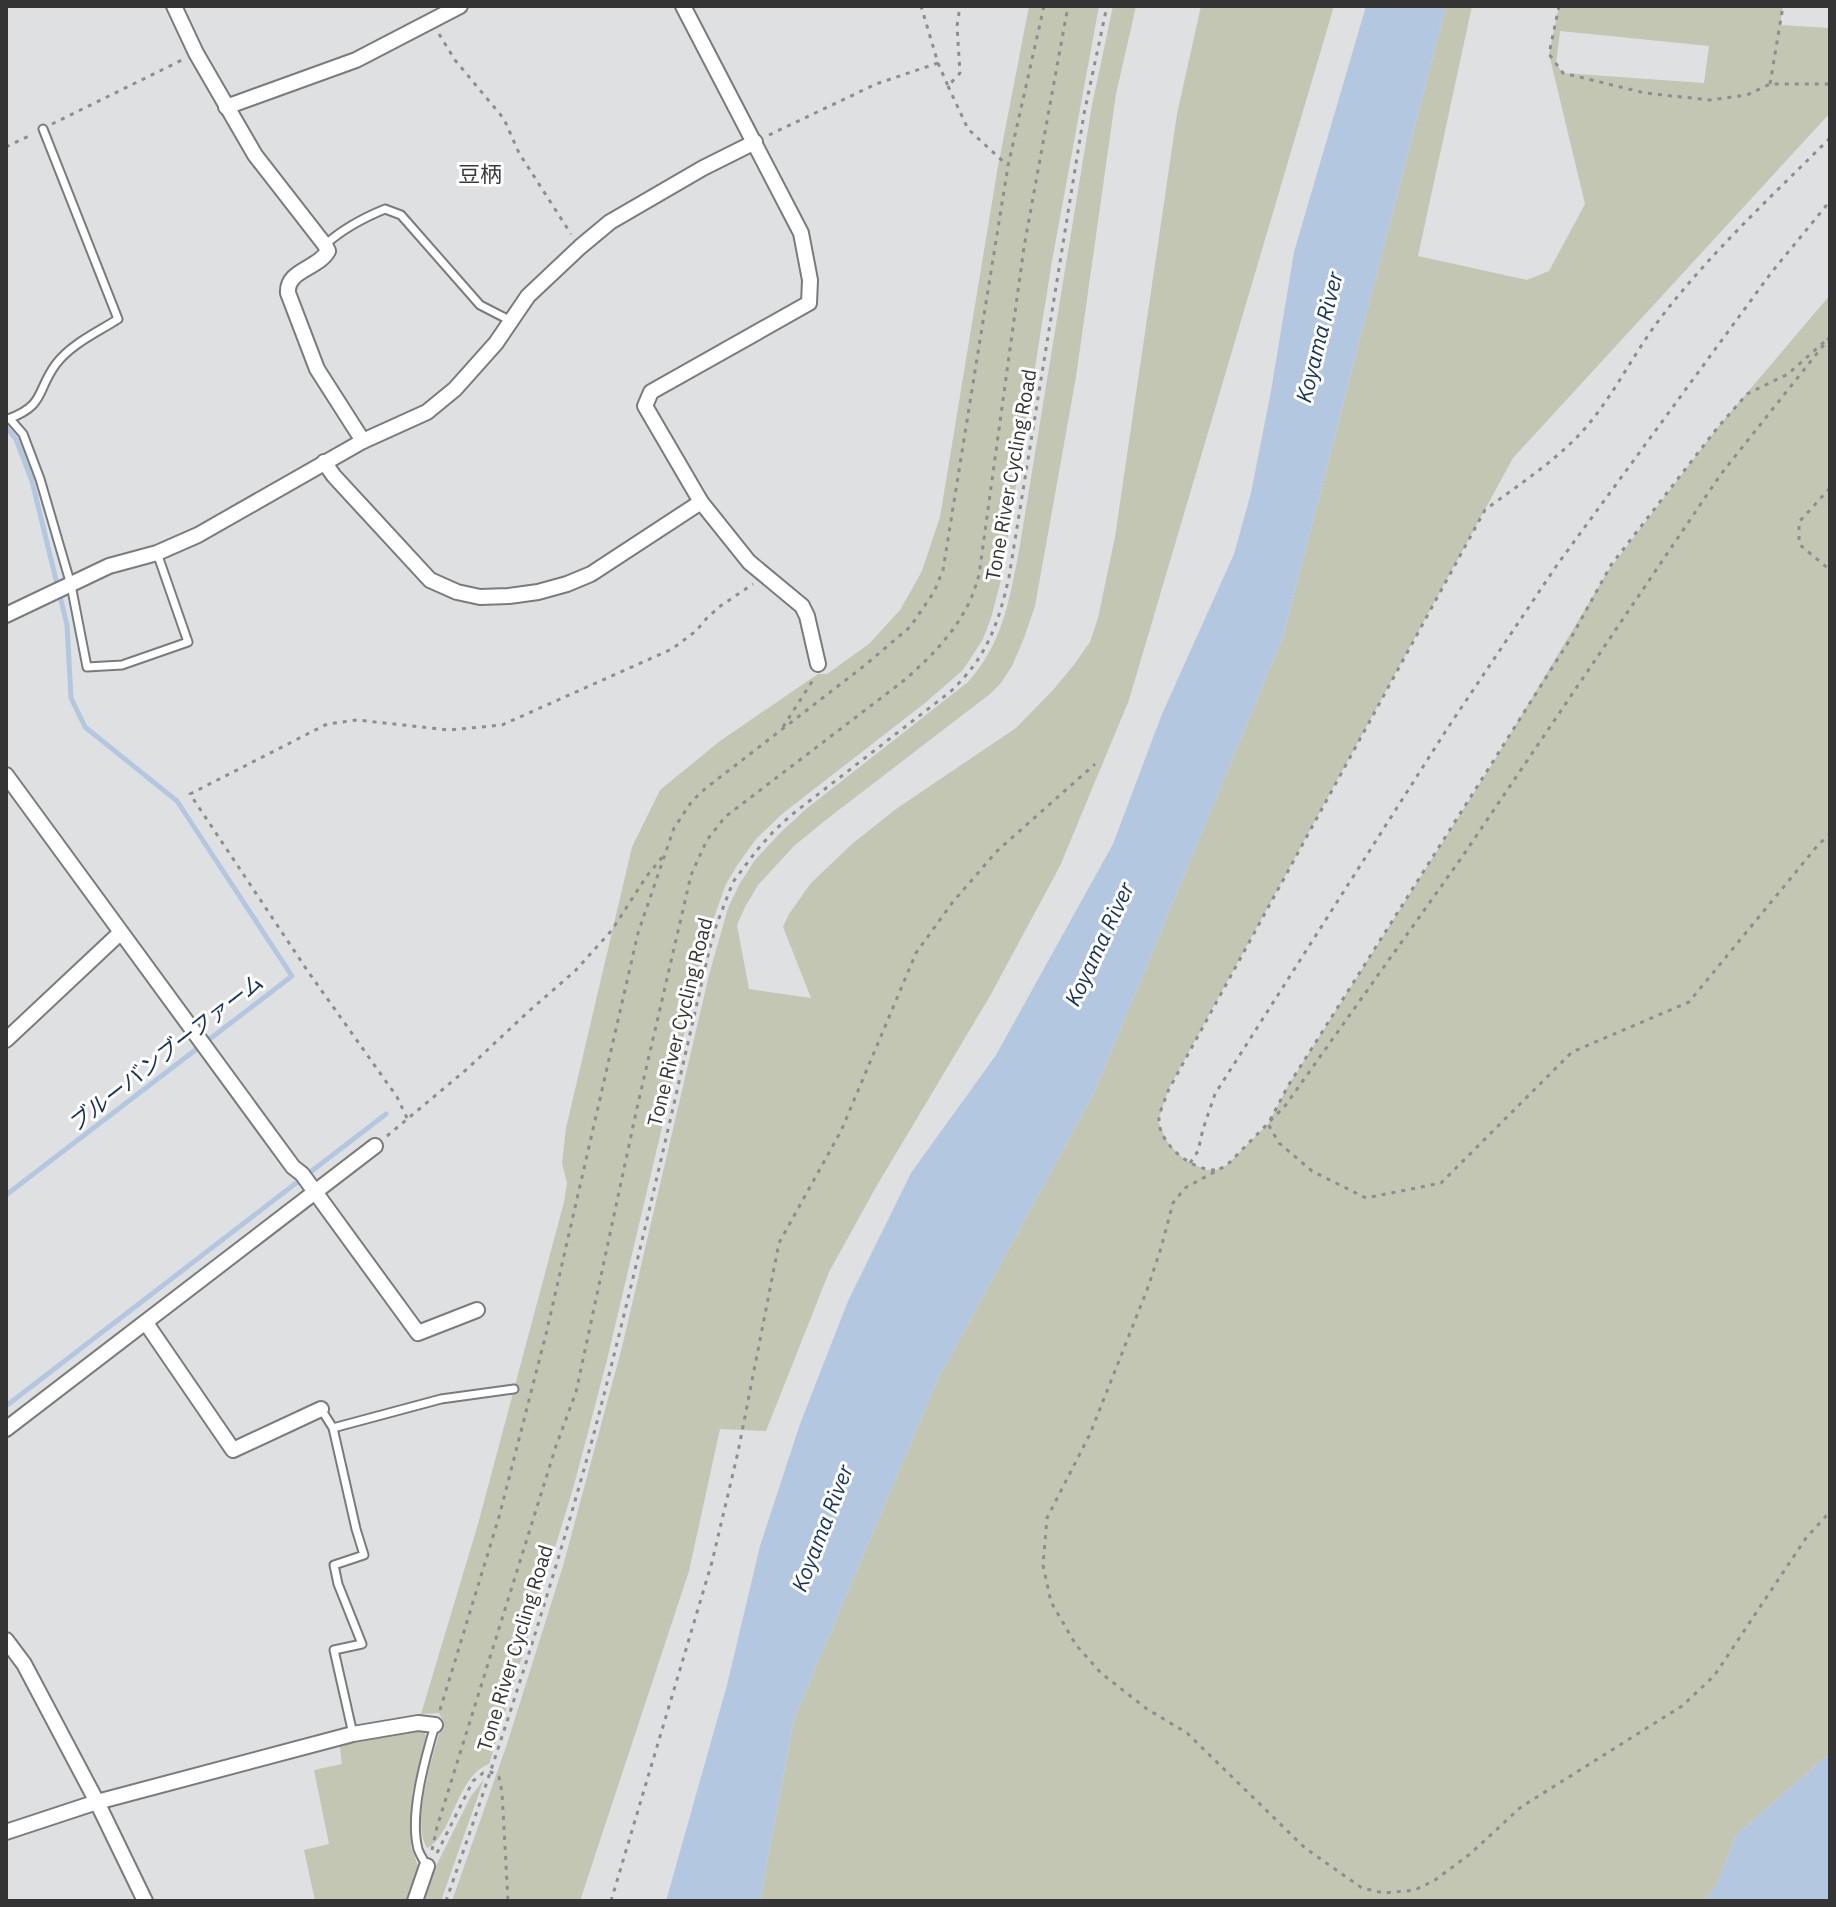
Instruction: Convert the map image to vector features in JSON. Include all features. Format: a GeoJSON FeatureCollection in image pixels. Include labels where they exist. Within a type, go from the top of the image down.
{"type":"FeatureCollection","features":[{"type":"Feature","properties":{"kind":"street"},"geometry":{"type":"LineString","coordinates":[[174,6],[196,53],[255,155],[328,251],[324,257],[292,278],[287,285],[288,293],[317,369],[363,441]]}},
{"type":"Feature","properties":{"kind":"street"},"geometry":{"type":"LineString","coordinates":[[226,107],[356,60],[460,6]]}},
{"type":"Feature","properties":{"kind":"street"},"geometry":{"type":"LineString","coordinates":[[683,6],[801,233],[810,280],[809,303],[651,392],[645,406],[701,502],[749,562],[802,606],[818,664]]}},
{"type":"Feature","properties":{"kind":"street"},"geometry":{"type":"LineString","coordinates":[[6,615],[109,566],[157,553],[198,535],[363,441],[427,412],[455,389],[496,343],[528,296],[610,222],[755,142]]}},
{"type":"Feature","properties":{"kind":"street"},"geometry":{"type":"LineString","coordinates":[[324,462],[430,580],[457,592],[480,597],[538,592],[591,574],[701,502]]}},
{"type":"Feature","properties":{"kind":"street"},"geometry":{"type":"LineString","coordinates":[[6,775],[418,1333],[477,1310]]}},
{"type":"Feature","properties":{"kind":"street"},"geometry":{"type":"LineString","coordinates":[[6,1040],[120,933]]}},
{"type":"Feature","properties":{"kind":"street"},"geometry":{"type":"LineString","coordinates":[[6,1429],[375,1146]]}},
{"type":"Feature","properties":{"kind":"street"},"geometry":{"type":"LineString","coordinates":[[146,1323],[233,1450],[321,1409]]}},
{"type":"Feature","properties":{"kind":"street"},"geometry":{"type":"LineString","coordinates":[[6,1640],[24,1664],[145,1901]]}},
{"type":"Feature","properties":{"kind":"street"},"geometry":{"type":"LineString","coordinates":[[6,1832],[97,1802],[353,1734],[418,1723],[435,1725]]}},
{"type":"Feature","properties":{"kind":"street"},"geometry":{"type":"LineString","coordinates":[[415,1901],[427,1866]]}},
{"type":"Feature","properties":{"kind":"lane"},"geometry":{"type":"LineString","coordinates":[[43,129],[118,319],[68,351],[56,365],[36,402],[25,413],[8,419],[23,434],[40,479],[71,585],[87,667],[122,665],[188,642],[157,553]]}},
{"type":"Feature","properties":{"kind":"lane"},"geometry":{"type":"LineString","coordinates":[[325,245],[363,217],[385,209],[401,215],[480,305],[511,321]]}},
{"type":"Feature","properties":{"kind":"lane"},"geometry":{"type":"LineString","coordinates":[[333,1428],[441,1399],[514,1389]]}},
{"type":"Feature","properties":{"kind":"lane"},"geometry":{"type":"LineString","coordinates":[[321,1409],[333,1428],[364,1555],[334,1565],[338,1584],[362,1644],[334,1650],[353,1734]]}},
{"type":"Feature","properties":{"kind":"lane"},"geometry":{"type":"LineString","coordinates":[[427,1866],[418,1849],[416,1816],[423,1766],[435,1725]]}},
{"type":"Feature","properties":{"kind":"path"},"geometry":{"type":"LineString","coordinates":[[921,6],[938,63],[968,129],[1008,166]]}},
{"type":"Feature","properties":{"kind":"path"},"geometry":{"type":"LineString","coordinates":[[948,86],[960,73],[957,26],[960,6]]}},
{"type":"Feature","properties":{"kind":"path"},"geometry":{"type":"LineString","coordinates":[[435,1725],[499,1517],[546,1334],[638,933],[674,828],[692,801],[706,788],[910,627],[934,592],[943,570],[1008,166],[1044,6]]}},
{"type":"Feature","properties":{"kind":"path"},"geometry":{"type":"LineString","coordinates":[[427,1866],[556,1446],[576,1392],[691,875],[707,840],[725,817],[929,659],[969,604],[979,575],[1024,247],[1068,6]]}},
{"type":"Feature","properties":{"kind":"path","name":"Tone River Cycling Road"},"geometry":{"type":"LineString","coordinates":[[446,1901],[491,1772],[593,1436],[709,951],[723,905],[733,882],[757,850],[790,816],[964,678],[987,647],[1002,607],[1084,114],[1107,6]]}},
{"type":"Feature","properties":{"kind":"path"},"geometry":{"type":"LineString","coordinates":[[1559,6],[1549,54],[1563,73],[1645,93],[1710,100],[1747,95],[1770,84],[1830,84]]}},
{"type":"Feature","properties":{"kind":"path"},"geometry":{"type":"LineString","coordinates":[[1770,84],[1783,6]]}},
{"type":"Feature","properties":{"kind":"path"},"geometry":{"type":"LineString","coordinates":[[431,21],[455,60],[504,119],[519,153],[580,247]]}},
{"type":"Feature","properties":{"kind":"path"},"geometry":{"type":"LineString","coordinates":[[6,147],[196,53]]}},
{"type":"Feature","properties":{"kind":"path"},"geometry":{"type":"LineString","coordinates":[[755,142],[876,84],[938,63]]}},
{"type":"Feature","properties":{"kind":"path"},"geometry":{"type":"LineString","coordinates":[[1216,1170],[1190,1163],[1166,1141],[1158,1121],[1168,1091],[1485,510],[1573,442],[1609,398],[1658,321],[1717,250],[1830,138]]}},
{"type":"Feature","properties":{"kind":"path"},"geometry":{"type":"LineString","coordinates":[[1190,1163],[1198,1151],[1215,1094],[1447,729],[1557,565],[1771,273],[1830,201]]}},
{"type":"Feature","properties":{"kind":"path"},"geometry":{"type":"LineString","coordinates":[[1830,337],[1721,474],[1462,857],[1285,1106],[1227,1165],[1185,1188],[1173,1203],[1147,1290],[1090,1434],[1047,1518],[1043,1565],[1051,1602],[1076,1645],[1101,1673],[1147,1709],[1187,1733],[1305,1848],[1362,1888],[1384,1893],[1415,1890],[1435,1880],[1470,1854],[1521,1807],[1682,1706],[1714,1676],[1806,1538],[1830,1514]]}},
{"type":"Feature","properties":{"kind":"path"},"geometry":{"type":"LineString","coordinates":[[1268,1124],[1288,1086],[1571,638],[1611,565],[1747,394],[1788,374],[1830,337]]}},
{"type":"Feature","properties":{"kind":"path"},"geometry":{"type":"LineString","coordinates":[[1830,488],[1799,522],[1799,544],[1830,570]]}},
{"type":"Feature","properties":{"kind":"path"},"geometry":{"type":"LineString","coordinates":[[407,1118],[397,1097],[307,970],[190,794],[327,724],[357,720],[449,730],[502,725],[672,649],[696,631],[719,607],[764,576]]}},
{"type":"Feature","properties":{"kind":"path"},"geometry":{"type":"LineString","coordinates":[[781,731],[812,682],[818,664]]}},
{"type":"Feature","properties":{"kind":"path"},"geometry":{"type":"LineString","coordinates":[[611,1901],[712,1562],[738,1452],[779,1243],[841,1131],[916,953],[952,903],[997,851],[1095,764]]}},
{"type":"Feature","properties":{"kind":"path"},"geometry":{"type":"LineString","coordinates":[[1268,1124],[1279,1143],[1312,1171],[1366,1198],[1441,1183],[1572,1052],[1689,1002],[1830,834]]}},
{"type":"Feature","properties":{"kind":"path"},"geometry":{"type":"LineString","coordinates":[[375,1146],[467,1069],[575,971],[612,930],[666,852]]}},
{"type":"Feature","properties":{"kind":"path"},"geometry":{"type":"LineString","coordinates":[[427,1866],[438,1852],[473,1781],[483,1773],[491,1772],[499,1777],[502,1792],[508,1901]]}},
{"type":"Feature","properties":{"kind":"green space"},"geometry":{"type":"Polygon","coordinates":[[[1029,6],[1099,6],[1052,261],[1001,580],[991,618],[983,639],[963,670],[782,814],[756,839],[726,884],[707,937],[607,1360],[574,1485],[498,1736],[489,1764],[469,1780],[443,1832],[427,1848],[422,1836],[422,1804],[443,1720],[439,1713],[421,1714],[478,1524],[564,1202],[567,1183],[562,1163],[566,1128],[632,847],[660,790],[720,741],[818,674],[827,674],[869,644],[900,610],[922,571],[940,517],[997,172],[1029,6]]]}},
{"type":"Feature","properties":{"kind":"green space"},"geometry":{"type":"Polygon","coordinates":[[[1113,6],[1136,6],[1116,94],[1076,377],[1035,606],[1024,638],[1012,666],[990,694],[794,846],[758,885],[737,925],[749,989],[811,998],[783,927],[811,883],[852,844],[896,809],[1016,728],[1053,690],[1090,642],[1115,537],[1177,114],[1201,6],[1334,6],[1129,700],[1060,866],[990,996],[829,1272],[766,1431],[720,1429],[689,1571],[580,1901],[452,1901],[507,1744],[563,1566],[622,1347],[709,975],[728,908],[755,860],[780,833],[806,809],[968,682],[989,652],[1003,621],[1019,551],[1092,105],[1113,6]]]}},
{"type":"Feature","properties":{"kind":"green space"},"geometry":{"type":"Polygon","coordinates":[[[1446,6],[1472,6],[1418,256],[1527,280],[1549,271],[1585,204],[1549,54],[1559,6],[1783,6],[1780,25],[1830,28],[1830,113],[1513,458],[1168,1090],[1158,1121],[1166,1140],[1178,1154],[1207,1170],[1227,1165],[1268,1124],[1288,1086],[1494,761],[1608,571],[1718,427],[1830,295],[1830,1753],[1736,1835],[1717,1884],[1704,1901],[760,1901],[794,1719],[938,1379],[1094,1093],[1283,637],[1446,6]],[[1560,31],[1556,64],[1563,73],[1704,83],[1709,46],[1560,31]]]}},
{"type":"Feature","properties":{"kind":"green space"},"geometry":{"type":"Polygon","coordinates":[[[415,1727],[424,1731],[426,1736],[412,1794],[411,1847],[418,1866],[408,1901],[315,1901],[304,1850],[329,1844],[314,1770],[342,1764],[339,1741],[415,1727]]]}},
{"type":"Feature","properties":{"kind":"green space"},"geometry":{"type":"Polygon","coordinates":[[[484,1779],[441,1901],[422,1901],[471,1796],[484,1779]]]}},
{"type":"Feature","properties":{"kind":"water","name":"Koyama River"},"geometry":{"type":"Polygon","coordinates":[[[1366,6],[1446,6],[1283,637],[1094,1093],[938,1379],[794,1719],[760,1901],[666,1901],[727,1685],[760,1546],[800,1424],[848,1301],[911,1173],[996,1055],[1113,844],[1162,714],[1234,554],[1251,493],[1294,252],[1366,6]]]}},
{"type":"Feature","properties":{"kind":"water"},"geometry":{"type":"Polygon","coordinates":[[[1830,1753],[1830,1901],[1704,1901],[1717,1884],[1736,1835],[1830,1753]]]}},
{"type":"Feature","properties":{"kind":"waterway","name":"ブルーバンブーファーム"},"geometry":{"type":"LineString","coordinates":[[6,427],[16,439],[32,481],[67,625],[71,698],[85,727],[177,801],[292,976],[6,1195]]}},
{"type":"Feature","properties":{"kind":"waterway"},"geometry":{"type":"LineString","coordinates":[[6,1406],[386,1114]]}},
{"type":"Feature","properties":{"kind":"district","name":"豆柄"},"geometry":{"type":"Point","coordinates":[480,174]}}]}
